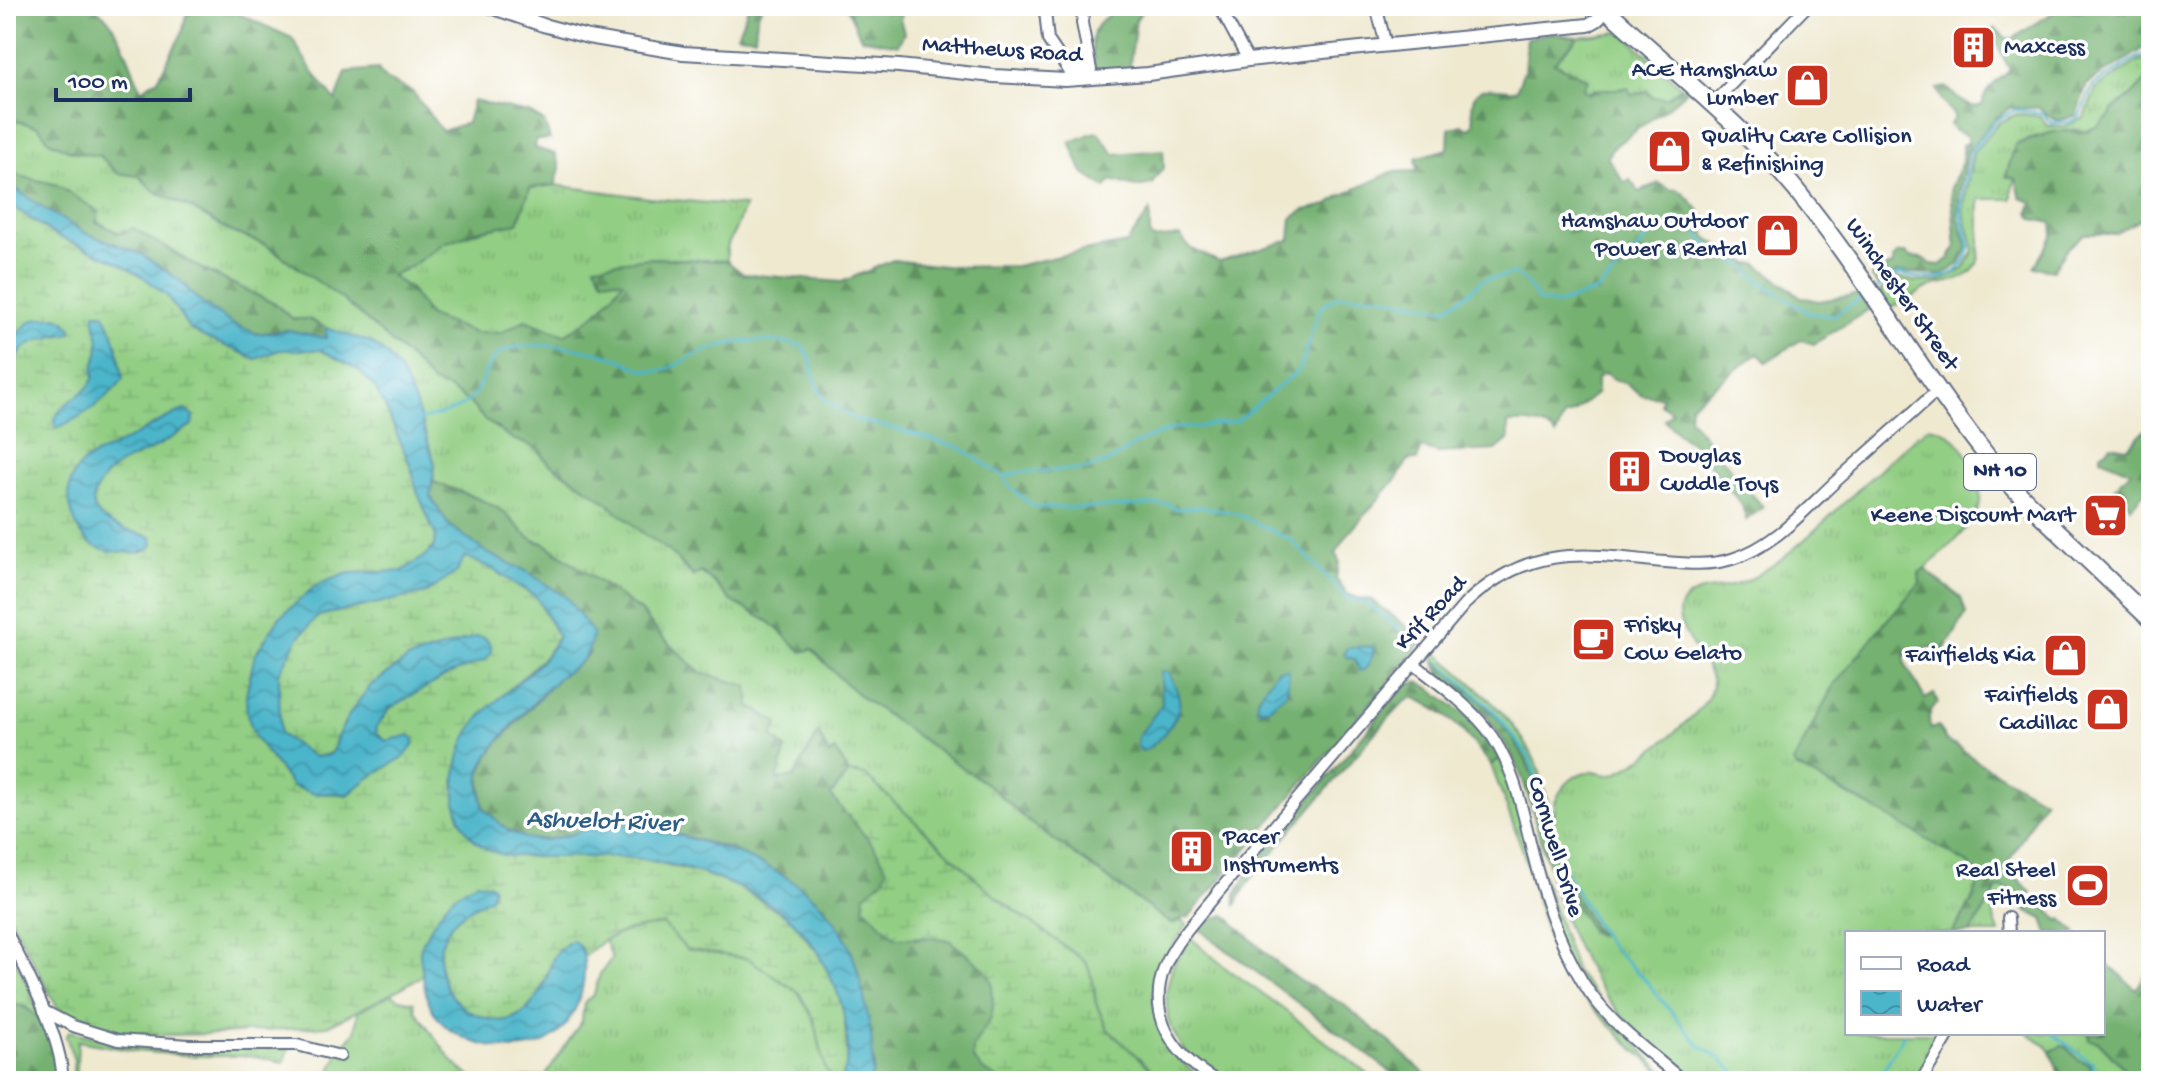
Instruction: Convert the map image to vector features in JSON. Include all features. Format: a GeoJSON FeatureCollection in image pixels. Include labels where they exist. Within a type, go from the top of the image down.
{"type":"FeatureCollection","features":[{"type":"Feature","properties":{"kind":"main road","name":"Winchester Street"},"geometry":{"type":"LineString","coordinates":[[1607,7],[1768,157],[1798,192],[1878,300],[2008,482],[2151,620]]}},
{"type":"Feature","properties":{"kind":"street","name":"Matthews Road"},"geometry":{"type":"LineString","coordinates":[[488,6],[588,37],[657,50],[1065,80],[1148,74],[1248,60],[1588,25],[1594,23],[1607,7]]}},
{"type":"Feature","properties":{"kind":"street"},"geometry":{"type":"LineString","coordinates":[[1050,6],[1045,11],[1048,40],[1069,71],[1091,70],[1082,23],[1084,6]]}},
{"type":"Feature","properties":{"kind":"street"},"geometry":{"type":"LineString","coordinates":[[1219,6],[1248,60]]}},
{"type":"Feature","properties":{"kind":"street"},"geometry":{"type":"LineString","coordinates":[[1376,6],[1386,45]]}},
{"type":"Feature","properties":{"kind":"street"},"geometry":{"type":"LineString","coordinates":[[1713,103],[1807,6]]}},
{"type":"Feature","properties":{"kind":"street","name":"Krif Road"},"geometry":{"type":"LineString","coordinates":[[1217,1081],[1186,1060],[1165,1027],[1158,1005],[1160,980],[1165,966],[1190,926],[1475,594],[1508,572],[1560,556],[1595,554],[1694,565],[1746,554],[1790,524],[1939,389]]}},
{"type":"Feature","properties":{"kind":"street","name":"Cornwell Drive"},"geometry":{"type":"LineString","coordinates":[[1413,663],[1486,728],[1503,756],[1520,798],[1538,873],[1562,942],[1589,992],[1612,1019],[1683,1081]]}},
{"type":"Feature","properties":{"kind":"street"},"geometry":{"type":"LineString","coordinates":[[2008,918],[2009,931]]}},
{"type":"Feature","properties":{"kind":"street"},"geometry":{"type":"LineString","coordinates":[[6,931],[44,1011],[57,1047],[62,1081]]}},
{"type":"Feature","properties":{"kind":"street"},"geometry":{"type":"LineString","coordinates":[[44,1011],[73,1026],[118,1040],[189,1045],[297,1045],[340,1056]]}},
{"type":"Feature","properties":{"kind":"street"},"geometry":{"type":"LineString","coordinates":[[1921,1081],[1949,1035]]}},
{"type":"Feature","properties":{"kind":"green space"},"geometry":{"type":"Polygon","coordinates":[[[6,6],[90,6],[100,11],[122,42],[141,90],[158,79],[182,33],[189,6],[222,6],[292,38],[312,71],[336,101],[346,72],[378,69],[385,79],[413,92],[442,131],[467,123],[473,101],[529,113],[544,122],[550,139],[536,140],[535,148],[555,154],[560,168],[555,185],[530,188],[518,223],[481,230],[444,243],[412,266],[391,276],[409,288],[429,316],[475,333],[501,333],[525,320],[564,335],[597,312],[623,281],[603,279],[595,265],[648,258],[727,261],[743,274],[842,282],[893,260],[952,267],[1016,266],[1127,243],[1150,211],[1150,236],[1153,239],[1180,236],[1190,248],[1219,262],[1290,240],[1292,218],[1305,210],[1328,205],[1338,197],[1392,172],[1417,171],[1416,158],[1448,149],[1449,129],[1462,125],[1469,129],[1474,124],[1472,111],[1475,94],[1487,89],[1516,91],[1524,70],[1527,38],[1549,33],[1578,37],[1554,63],[1588,79],[1583,89],[1589,94],[1593,90],[1628,88],[1632,95],[1647,91],[1652,97],[1667,98],[1681,87],[1687,91],[1620,142],[1607,157],[1624,182],[1630,180],[1639,192],[1659,183],[1671,190],[1677,189],[1690,200],[1708,224],[1704,230],[1706,237],[1750,264],[1757,264],[1801,297],[1819,301],[1866,293],[1876,305],[1814,344],[1801,340],[1766,362],[1758,353],[1690,405],[1689,417],[1763,507],[1746,520],[1742,505],[1698,447],[1678,434],[1664,419],[1672,412],[1660,404],[1662,397],[1642,395],[1605,373],[1597,378],[1597,393],[1564,416],[1556,435],[1540,425],[1508,423],[1509,439],[1496,450],[1438,453],[1422,448],[1417,460],[1409,459],[1336,553],[1339,561],[1336,579],[1347,594],[1372,600],[1424,640],[1188,918],[1172,924],[1029,822],[992,788],[864,699],[812,649],[802,652],[770,622],[730,600],[701,572],[694,576],[669,551],[600,497],[549,463],[534,447],[511,438],[485,420],[469,402],[447,388],[432,383],[415,363],[342,299],[266,245],[230,231],[154,191],[139,176],[117,173],[100,156],[73,152],[49,141],[39,127],[6,118],[6,6]]]}},
{"type":"Feature","properties":{"kind":"green space"},"geometry":{"type":"Polygon","coordinates":[[[749,6],[762,6],[757,17],[755,37],[737,35],[749,6]]]}},
{"type":"Feature","properties":{"kind":"green space"},"geometry":{"type":"Polygon","coordinates":[[[809,6],[902,6],[900,19],[904,33],[898,45],[861,38],[847,8],[809,6]]]}},
{"type":"Feature","properties":{"kind":"green space"},"geometry":{"type":"Polygon","coordinates":[[[1092,6],[1145,6],[1136,20],[1129,70],[1097,73],[1092,50],[1093,35],[1100,22],[1107,17],[1108,8],[1096,9],[1092,6]]]}},
{"type":"Feature","properties":{"kind":"green space"},"geometry":{"type":"Polygon","coordinates":[[[2063,6],[2151,6],[2151,44],[2087,84],[2076,115],[2056,120],[2040,108],[2010,108],[1995,119],[1967,152],[1958,216],[1968,247],[1959,264],[1942,275],[1898,272],[1877,285],[1872,277],[1873,272],[1893,265],[1897,254],[1906,253],[1910,257],[1940,265],[1949,259],[1956,248],[1951,188],[1962,162],[1962,145],[1969,142],[1966,135],[1956,132],[1951,126],[1955,117],[1937,89],[1946,87],[1968,105],[1983,104],[1989,89],[2010,70],[1988,34],[1995,28],[2006,38],[2012,39],[2063,6]]]}},
{"type":"Feature","properties":{"kind":"green space"},"geometry":{"type":"Polygon","coordinates":[[[1619,32],[1681,87],[1667,98],[1652,98],[1647,91],[1631,96],[1627,88],[1590,94],[1583,90],[1588,79],[1554,63],[1578,37],[1619,32]]]}},
{"type":"Feature","properties":{"kind":"green space"},"geometry":{"type":"Polygon","coordinates":[[[2151,57],[2151,79],[2113,109],[2098,126],[2087,131],[2065,130],[2034,137],[2015,145],[2006,176],[2016,179],[2012,199],[1980,199],[1980,252],[1974,269],[1962,278],[1929,287],[1890,307],[1879,292],[1900,278],[1917,282],[1940,281],[1964,269],[1974,250],[1963,210],[1973,153],[1998,123],[2017,114],[2040,116],[2047,126],[2065,126],[2084,118],[2096,89],[2138,61],[2151,57]]]}},
{"type":"Feature","properties":{"kind":"green space"},"geometry":{"type":"Polygon","coordinates":[[[2147,79],[2151,79],[2151,234],[2141,219],[2115,234],[2085,234],[2067,249],[2053,270],[2034,267],[2053,235],[2052,223],[2034,219],[2029,213],[2032,202],[2021,198],[2016,179],[2006,176],[2015,145],[2050,133],[2087,131],[2098,126],[2147,79]]]}},
{"type":"Feature","properties":{"kind":"green space"},"geometry":{"type":"Polygon","coordinates":[[[6,118],[39,127],[49,141],[73,152],[100,156],[117,173],[139,176],[155,191],[230,231],[266,245],[342,298],[415,363],[432,383],[447,388],[469,402],[485,420],[511,438],[534,447],[549,463],[600,497],[669,551],[693,576],[700,572],[730,600],[770,622],[802,652],[812,649],[864,699],[992,788],[1029,822],[1171,924],[1180,920],[1187,925],[1163,961],[1156,979],[1155,1014],[1160,1030],[1180,1059],[1208,1081],[1164,1081],[1107,1029],[1096,1004],[1093,981],[1086,962],[996,897],[859,773],[849,773],[835,750],[829,755],[819,734],[794,777],[777,780],[772,736],[778,723],[750,707],[748,686],[701,673],[658,633],[641,612],[544,543],[530,538],[505,513],[475,497],[433,482],[435,464],[416,405],[400,371],[370,342],[338,334],[308,319],[293,319],[275,304],[196,266],[167,247],[119,233],[96,221],[76,199],[57,185],[19,176],[6,162],[6,118]]]}},
{"type":"Feature","properties":{"kind":"green space"},"geometry":{"type":"Polygon","coordinates":[[[1098,132],[1114,154],[1163,150],[1164,167],[1153,184],[1136,187],[1111,180],[1106,188],[1083,173],[1070,142],[1098,132]]]}},
{"type":"Feature","properties":{"kind":"green space"},"geometry":{"type":"Polygon","coordinates":[[[6,162],[19,176],[57,185],[99,212],[96,222],[119,233],[133,228],[196,266],[275,304],[293,319],[308,319],[326,328],[327,338],[287,330],[257,334],[231,323],[141,254],[86,233],[6,182],[6,162]]]}},
{"type":"Feature","properties":{"kind":"green space"},"geometry":{"type":"Polygon","coordinates":[[[555,185],[650,198],[745,206],[728,245],[727,261],[648,258],[623,281],[591,319],[564,335],[525,320],[501,333],[475,333],[429,316],[409,288],[390,276],[412,266],[444,243],[481,230],[518,223],[530,188],[555,185]]]}},
{"type":"Feature","properties":{"kind":"green space"},"geometry":{"type":"Polygon","coordinates":[[[6,202],[55,235],[116,261],[145,278],[167,296],[189,327],[255,359],[279,350],[321,350],[357,369],[373,385],[385,406],[436,536],[428,554],[402,572],[349,573],[313,589],[280,617],[255,655],[246,695],[255,737],[292,786],[315,794],[348,795],[367,779],[405,756],[410,736],[386,741],[377,734],[376,728],[390,708],[450,674],[485,660],[491,652],[491,645],[485,638],[337,737],[330,753],[314,757],[280,735],[278,673],[299,637],[318,616],[368,604],[465,556],[492,569],[537,598],[558,636],[545,656],[482,715],[454,781],[460,820],[503,855],[643,859],[704,874],[737,887],[790,918],[817,952],[838,991],[844,1015],[848,1064],[840,1081],[834,1081],[825,1068],[815,1022],[799,993],[749,959],[686,949],[663,924],[629,930],[604,940],[583,957],[582,950],[560,948],[539,994],[529,1007],[512,1018],[494,1021],[476,1016],[461,1006],[448,990],[441,972],[440,951],[451,925],[493,893],[489,884],[420,951],[423,975],[327,1026],[220,1034],[151,1035],[81,1022],[57,1007],[6,909],[6,202]]]}},
{"type":"Feature","properties":{"kind":"green space"},"geometry":{"type":"Polygon","coordinates":[[[2151,424],[2151,485],[2131,507],[2114,489],[2131,471],[2101,458],[2101,454],[2111,445],[2127,448],[2151,424]]]}},
{"type":"Feature","properties":{"kind":"green space"},"geometry":{"type":"Polygon","coordinates":[[[1928,427],[1939,429],[1956,440],[1967,454],[1980,488],[1980,502],[1971,521],[1919,573],[1921,583],[1883,625],[1832,691],[1806,740],[1796,767],[1968,864],[1977,875],[1978,884],[1971,902],[1953,931],[1845,931],[1845,1035],[1944,1035],[1917,1081],[1692,1081],[1634,1028],[1594,978],[1567,925],[1549,870],[1592,932],[1559,866],[1541,799],[1526,759],[1490,710],[1435,660],[1435,651],[1478,689],[1518,732],[1537,765],[1554,818],[1556,800],[1571,780],[1587,772],[1613,774],[1632,764],[1687,722],[1708,697],[1712,684],[1710,674],[1680,620],[1679,610],[1684,601],[1705,590],[1747,581],[1773,565],[1928,427]]]}},
{"type":"Feature","properties":{"kind":"green space"},"geometry":{"type":"Polygon","coordinates":[[[433,482],[475,497],[505,513],[530,538],[544,543],[641,612],[658,633],[701,673],[748,686],[750,707],[778,723],[772,736],[786,749],[777,780],[794,777],[818,733],[829,755],[835,750],[849,773],[831,795],[876,850],[888,870],[883,880],[865,895],[914,939],[934,937],[949,940],[985,969],[992,982],[993,1007],[991,1018],[973,1047],[982,1069],[1002,1081],[871,1081],[874,1064],[814,898],[780,874],[731,849],[662,830],[628,825],[612,824],[550,839],[526,839],[503,827],[483,808],[480,774],[488,757],[559,677],[590,653],[528,572],[487,553],[448,524],[430,496],[433,482]]]}},
{"type":"Feature","properties":{"kind":"green space"},"geometry":{"type":"Polygon","coordinates":[[[1925,569],[1961,598],[1966,614],[1939,657],[1934,647],[1905,655],[1905,663],[1925,699],[1934,694],[1938,703],[1930,714],[1931,729],[1938,726],[1946,741],[2044,800],[2006,866],[2032,893],[2022,901],[2003,887],[1996,889],[1971,931],[1953,931],[1977,888],[1976,874],[1968,864],[1793,763],[1832,688],[1920,583],[1919,573],[1925,569]]]}},
{"type":"Feature","properties":{"kind":"green space"},"geometry":{"type":"Polygon","coordinates":[[[1435,660],[1486,706],[1518,746],[1536,785],[1562,871],[1600,937],[1592,932],[1563,886],[1558,887],[1526,788],[1510,751],[1485,715],[1441,676],[1435,660]]]}},
{"type":"Feature","properties":{"kind":"green space"},"geometry":{"type":"Polygon","coordinates":[[[1418,682],[1468,717],[1500,759],[1491,765],[1457,725],[1413,697],[1379,728],[1248,883],[1235,906],[1236,893],[1249,872],[1394,698],[1407,684],[1418,682]]]}},
{"type":"Feature","properties":{"kind":"green space"},"geometry":{"type":"Polygon","coordinates":[[[1500,759],[1576,972],[1648,1057],[1675,1081],[1671,1081],[1631,1046],[1583,998],[1558,967],[1523,851],[1491,765],[1500,759]]]}},
{"type":"Feature","properties":{"kind":"green space"},"geometry":{"type":"Polygon","coordinates":[[[849,773],[865,775],[996,897],[1086,962],[1093,981],[1096,1004],[1107,1029],[1164,1081],[1002,1081],[982,1069],[973,1059],[973,1047],[991,1018],[992,982],[985,969],[949,940],[934,937],[896,938],[864,907],[865,895],[883,880],[887,870],[876,850],[831,795],[849,773]]]}},
{"type":"Feature","properties":{"kind":"green space"},"geometry":{"type":"Polygon","coordinates":[[[2003,887],[2029,907],[2027,911],[2009,900],[1995,909],[1995,923],[1999,931],[1971,931],[1993,897],[1996,889],[2003,887]]]}},
{"type":"Feature","properties":{"kind":"green space"},"geometry":{"type":"Polygon","coordinates":[[[2039,900],[2059,921],[2062,919],[2075,931],[2047,931],[2043,919],[2027,911],[2039,900]]]}},
{"type":"Feature","properties":{"kind":"green space"},"geometry":{"type":"Polygon","coordinates":[[[1207,915],[1216,918],[1225,915],[1279,965],[1299,980],[1343,1004],[1433,1081],[1403,1081],[1196,927],[1207,915]]]}},
{"type":"Feature","properties":{"kind":"green space"},"geometry":{"type":"Polygon","coordinates":[[[663,923],[686,949],[749,959],[800,994],[815,1022],[825,1068],[834,1081],[496,1081],[545,1076],[582,1021],[584,1003],[594,994],[600,974],[612,958],[604,940],[629,930],[663,923]]]}},
{"type":"Feature","properties":{"kind":"green space"},"geometry":{"type":"Polygon","coordinates":[[[1192,939],[1227,969],[1377,1081],[1228,1081],[1195,1061],[1181,1047],[1168,1021],[1166,993],[1172,968],[1183,946],[1192,939]]]}},
{"type":"Feature","properties":{"kind":"green space"},"geometry":{"type":"Polygon","coordinates":[[[6,943],[29,987],[41,1020],[26,1007],[14,1004],[12,995],[6,995],[6,943]]]}},
{"type":"Feature","properties":{"kind":"green space"},"geometry":{"type":"Polygon","coordinates":[[[2105,962],[2136,989],[2145,976],[2151,981],[2151,1081],[2136,1081],[2099,1042],[2089,1040],[2089,1035],[2105,1035],[2105,962]]]}},
{"type":"Feature","properties":{"kind":"green space"},"geometry":{"type":"Polygon","coordinates":[[[391,994],[414,1002],[415,1010],[453,1062],[471,1077],[495,1081],[326,1081],[341,1049],[355,1032],[358,1011],[391,994]]]}},
{"type":"Feature","properties":{"kind":"green space"},"geometry":{"type":"Polygon","coordinates":[[[6,995],[12,995],[14,1004],[26,1008],[42,1024],[52,1045],[58,1081],[6,1081],[6,995]]]}},
{"type":"Feature","properties":{"kind":"green space"},"geometry":{"type":"Polygon","coordinates":[[[70,1031],[93,1037],[289,1049],[284,1062],[254,1056],[135,1051],[78,1041],[76,1081],[72,1081],[74,1060],[66,1036],[70,1031]]]}},
{"type":"Feature","properties":{"kind":"green space"},"geometry":{"type":"Polygon","coordinates":[[[2030,1035],[2089,1035],[2136,1081],[2085,1081],[2090,1064],[2053,1050],[2050,1052],[2030,1035]]]}},
{"type":"Feature","properties":{"kind":"green space"},"geometry":{"type":"Polygon","coordinates":[[[2061,1046],[2077,1059],[2090,1064],[2092,1073],[2085,1081],[2058,1081],[2050,1052],[2061,1046]]]}},
{"type":"Feature","properties":{"kind":"water"},"geometry":{"type":"Polygon","coordinates":[[[6,182],[86,233],[141,254],[231,323],[257,334],[287,330],[326,338],[326,328],[370,342],[385,353],[400,371],[416,405],[435,464],[430,497],[448,524],[487,553],[528,572],[567,598],[593,633],[583,660],[559,677],[514,724],[483,764],[480,790],[484,808],[509,830],[537,840],[559,838],[593,827],[615,824],[664,831],[736,853],[800,887],[833,919],[852,954],[871,1032],[871,1081],[840,1081],[845,1070],[848,1043],[844,1014],[835,987],[807,937],[795,923],[770,904],[728,883],[682,867],[635,858],[505,855],[486,848],[473,838],[458,811],[455,795],[458,761],[463,745],[478,719],[535,668],[558,636],[537,598],[492,569],[465,556],[457,572],[426,593],[318,616],[299,637],[279,673],[280,734],[314,757],[329,755],[333,751],[350,713],[369,687],[408,659],[478,636],[491,645],[491,652],[485,660],[450,674],[390,708],[376,727],[377,734],[386,741],[410,735],[415,743],[405,756],[367,779],[348,795],[315,794],[292,786],[255,737],[247,714],[246,695],[255,655],[280,617],[313,588],[349,573],[402,571],[428,554],[436,536],[385,406],[373,385],[357,369],[321,350],[279,350],[256,359],[202,336],[189,328],[167,296],[145,278],[116,261],[55,235],[6,202],[6,182]]]}},
{"type":"Feature","properties":{"kind":"water"},"geometry":{"type":"Polygon","coordinates":[[[95,313],[103,313],[111,328],[123,379],[93,407],[57,428],[54,425],[60,410],[86,389],[94,376],[99,345],[95,313]]]}},
{"type":"Feature","properties":{"kind":"water"},"geometry":{"type":"Polygon","coordinates":[[[57,317],[72,329],[71,333],[45,338],[21,352],[13,372],[12,404],[6,419],[6,353],[17,334],[31,321],[57,317]]]}},
{"type":"Feature","properties":{"kind":"water"},"geometry":{"type":"Polygon","coordinates":[[[185,410],[194,416],[192,425],[119,465],[102,481],[94,495],[95,510],[100,516],[118,527],[152,537],[153,545],[143,551],[132,552],[109,551],[94,546],[81,532],[72,513],[69,493],[74,474],[90,458],[185,410]]]}},
{"type":"Feature","properties":{"kind":"water"},"geometry":{"type":"Polygon","coordinates":[[[1347,648],[1374,648],[1373,655],[1365,670],[1359,670],[1355,659],[1344,654],[1347,648]]]}},
{"type":"Feature","properties":{"kind":"water"},"geometry":{"type":"Polygon","coordinates":[[[1287,669],[1287,692],[1269,708],[1257,709],[1257,699],[1277,670],[1287,669]]]}},
{"type":"Feature","properties":{"kind":"water"},"geometry":{"type":"Polygon","coordinates":[[[1167,671],[1178,693],[1179,707],[1164,733],[1142,751],[1137,746],[1138,737],[1162,704],[1161,672],[1167,671]]]}},
{"type":"Feature","properties":{"kind":"water"},"geometry":{"type":"Polygon","coordinates":[[[476,882],[490,884],[493,888],[490,897],[455,920],[447,931],[440,956],[440,969],[449,992],[468,1010],[493,1020],[515,1017],[537,997],[552,960],[560,949],[572,940],[583,953],[583,984],[576,1008],[556,1035],[536,1046],[505,1048],[473,1042],[447,1027],[437,1017],[428,1000],[421,946],[451,900],[476,882]]]}},
{"type":"Feature","properties":{"kind":"waterway"},"geometry":{"type":"LineString","coordinates":[[1878,288],[1900,274],[1925,278],[1950,275],[1963,263],[1970,247],[1960,210],[1970,153],[1995,121],[2015,110],[2042,113],[2051,123],[2069,122],[2079,117],[2093,86],[2151,52]]}},
{"type":"Feature","properties":{"kind":"waterway"},"geometry":{"type":"LineString","coordinates":[[418,420],[462,406],[477,391],[497,355],[514,348],[542,345],[586,350],[645,370],[662,371],[722,346],[748,341],[775,341],[803,346],[825,401],[857,420],[961,448],[1004,477],[1020,472],[1087,469],[1110,461],[1141,441],[1174,428],[1237,421],[1300,369],[1321,306],[1340,295],[1379,296],[1445,309],[1482,280],[1514,274],[1526,282],[1538,301],[1558,304],[1597,291],[1652,233],[1674,226],[1695,232],[1711,248],[1744,266],[1757,279],[1809,313],[1832,316],[1868,295]]}},
{"type":"Feature","properties":{"kind":"waterway"},"geometry":{"type":"LineString","coordinates":[[1004,477],[1010,487],[1034,507],[1168,504],[1175,509],[1201,507],[1235,513],[1291,540],[1348,599],[1367,603],[1408,636]]}},
{"type":"Feature","properties":{"kind":"waterway"},"geometry":{"type":"LineString","coordinates":[[1441,663],[1494,711],[1529,757],[1546,804],[1555,846],[1567,875],[1606,941],[1646,981],[1699,1045],[1748,1081]]}},
{"type":"Feature","properties":{"kind":"waterway"},"geometry":{"type":"LineString","coordinates":[[1877,1081],[1904,1035]]}},
{"type":"Feature","properties":{"kind":"waterway"},"geometry":{"type":"LineString","coordinates":[[2054,1035],[2092,1062],[2099,1081]]}},
{"type":"Feature","properties":{"kind":"place","name":"Maxcess"},"geometry":{"type":"Point","coordinates":[1973,48]}},
{"type":"Feature","properties":{"kind":"place","name":"ACE Hamshaw Lumber"},"geometry":{"type":"Point","coordinates":[1808,85]}},
{"type":"Feature","properties":{"kind":"place","name":"Quality Care Collision & Refinishing"},"geometry":{"type":"Point","coordinates":[1670,151]}},
{"type":"Feature","properties":{"kind":"place","name":"Hamshaw Outdoor Power & Rental"},"geometry":{"type":"Point","coordinates":[1778,236]}},
{"type":"Feature","properties":{"kind":"place","name":"Douglas Cuddle Toys"},"geometry":{"type":"Point","coordinates":[1629,471]}},
{"type":"Feature","properties":{"kind":"place","name":"Keene Discount Mart"},"geometry":{"type":"Point","coordinates":[2106,516]}},
{"type":"Feature","properties":{"kind":"place","name":"Frisky Cow Gelato"},"geometry":{"type":"Point","coordinates":[1593,640]}},
{"type":"Feature","properties":{"kind":"place","name":"Fairfields Kia"},"geometry":{"type":"Point","coordinates":[2066,656]}},
{"type":"Feature","properties":{"kind":"place","name":"Fairfields Cadillac"},"geometry":{"type":"Point","coordinates":[2108,710]}},
{"type":"Feature","properties":{"kind":"place","name":"Pacer Instruments"},"geometry":{"type":"Point","coordinates":[1192,852]}},
{"type":"Feature","properties":{"kind":"place","name":"Real Steel Fitness"},"geometry":{"type":"Point","coordinates":[2087,885]}},
{"type":"Feature","properties":{"kind":"water label","name":"Ashuelot River"},"geometry":{"type":"Point","coordinates":[603,823]}}]}
